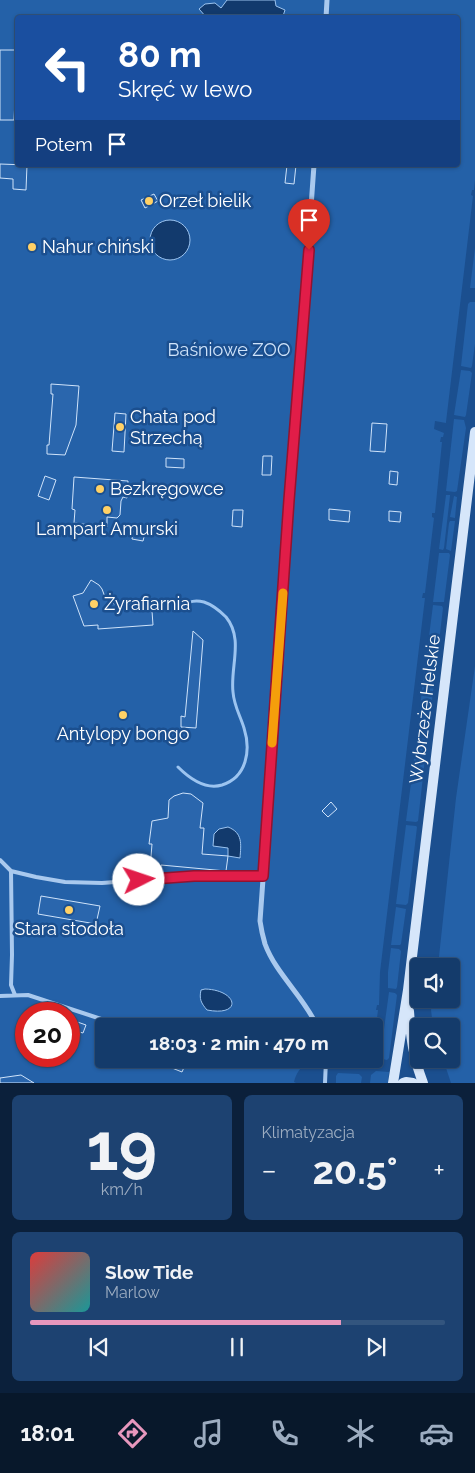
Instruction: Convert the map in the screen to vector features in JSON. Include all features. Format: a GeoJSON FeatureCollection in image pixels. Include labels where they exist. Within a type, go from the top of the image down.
{"type":"FeatureCollection","features":[{"type":"Feature","properties":{"kind":"main road","name":"Wybrzeże Helskie"},"geometry":{"type":"LineString","coordinates":[[393,1083],[408,990],[475,432]]}},
{"type":"Feature","properties":{"kind":"main road","name":"Wybrzeże Helskie"},"geometry":{"type":"LineString","coordinates":[[408,990],[411,1041],[416,1064],[423,1083]]}},
{"type":"Feature","properties":{"kind":"main road"},"geometry":{"type":"LineString","coordinates":[[403,1083],[413,1083]]}},
{"type":"Feature","properties":{"kind":"street"},"geometry":{"type":"LineString","coordinates":[[326,15],[327,0]]}},
{"type":"Feature","properties":{"kind":"street"},"geometry":{"type":"LineString","coordinates":[[313,1018],[275,963],[265,944],[260,921],[314,167]]}},
{"type":"Feature","properties":{"kind":"lane"},"geometry":{"type":"LineString","coordinates":[[0,860],[10,871],[65,882],[102,883],[194,876],[263,876]]}},
{"type":"Feature","properties":{"kind":"lane"},"geometry":{"type":"LineString","coordinates":[[10,871],[11,985],[15,995]]}},
{"type":"Feature","properties":{"kind":"lane"},"geometry":{"type":"LineString","coordinates":[[0,996],[28,995],[95,1018]]}},
{"type":"Feature","properties":{"kind":"lane"},"geometry":{"type":"LineString","coordinates":[[325,1083],[326,1068]]}},
{"type":"Feature","properties":{"kind":"green space","name":"Baśniowe ZOO"},"geometry":{"type":"Polygon","coordinates":[[[0,0],[475,0],[475,180],[474,190],[472,190],[471,195],[473,196],[446,423],[435,421],[434,429],[444,433],[440,442],[442,442],[435,513],[432,513],[434,518],[425,593],[423,593],[422,598],[425,598],[380,972],[379,1005],[377,1005],[376,1010],[378,1010],[377,1018],[95,1018],[95,1068],[301,1068],[294,1082],[296,1083],[0,1083],[0,0]]]}},
{"type":"Feature","properties":{"kind":"green space"},"geometry":{"type":"Polygon","coordinates":[[[475,248],[475,288],[470,288],[475,248]]]}},
{"type":"Feature","properties":{"kind":"green space"},"geometry":{"type":"Polygon","coordinates":[[[475,302],[475,344],[471,368],[461,366],[468,304],[475,302]]]}},
{"type":"Feature","properties":{"kind":"green space"},"geometry":{"type":"Polygon","coordinates":[[[461,370],[472,373],[465,417],[454,415],[461,370]]]}},
{"type":"Feature","properties":{"kind":"green space"},"geometry":{"type":"Polygon","coordinates":[[[454,419],[464,420],[466,428],[457,491],[455,492],[446,491],[454,419]]]}},
{"type":"Feature","properties":{"kind":"green space"},"geometry":{"type":"Polygon","coordinates":[[[446,495],[450,496],[443,550],[439,549],[446,495]]]}},
{"type":"Feature","properties":{"kind":"green space"},"geometry":{"type":"Polygon","coordinates":[[[454,496],[457,497],[455,518],[450,517],[454,496]]]}},
{"type":"Feature","properties":{"kind":"green space"},"geometry":{"type":"Polygon","coordinates":[[[450,521],[455,521],[451,551],[446,549],[450,521]]]}},
{"type":"Feature","properties":{"kind":"green space"},"geometry":{"type":"Polygon","coordinates":[[[439,553],[449,553],[450,555],[444,602],[433,602],[439,553]]]}},
{"type":"Feature","properties":{"kind":"green space"},"geometry":{"type":"Polygon","coordinates":[[[433,605],[442,606],[443,608],[437,659],[435,661],[426,660],[433,605]]]}},
{"type":"Feature","properties":{"kind":"green space"},"geometry":{"type":"Polygon","coordinates":[[[425,663],[435,664],[436,666],[428,734],[426,736],[417,735],[425,663]]]}},
{"type":"Feature","properties":{"kind":"green space"},"geometry":{"type":"Polygon","coordinates":[[[475,666],[475,1083],[451,1083],[446,1068],[460,1068],[460,1018],[432,1018],[431,1010],[431,1008],[460,1008],[460,958],[439,958],[456,798],[475,666]]]}},
{"type":"Feature","properties":{"kind":"green space"},"geometry":{"type":"Polygon","coordinates":[[[417,738],[426,739],[427,741],[418,821],[416,822],[406,821],[417,738]]]}},
{"type":"Feature","properties":{"kind":"green space"},"geometry":{"type":"Polygon","coordinates":[[[406,825],[417,827],[408,903],[406,905],[396,904],[406,825]]]}},
{"type":"Feature","properties":{"kind":"green space"},"geometry":{"type":"Polygon","coordinates":[[[396,907],[406,909],[401,944],[391,945],[396,907]]]}},
{"type":"Feature","properties":{"kind":"green space"},"geometry":{"type":"Polygon","coordinates":[[[391,948],[401,951],[396,989],[388,988],[391,948]]]}},
{"type":"Feature","properties":{"kind":"green space"},"geometry":{"type":"Polygon","coordinates":[[[389,992],[395,993],[397,995],[389,1058],[387,1060],[383,1059],[384,1029],[389,992]]]}},
{"type":"Feature","properties":{"kind":"green space"},"geometry":{"type":"Polygon","coordinates":[[[376,1071],[389,1072],[388,1083],[370,1083],[371,1075],[376,1071]]]}},
{"type":"Feature","properties":{"kind":"green space"},"geometry":{"type":"Polygon","coordinates":[[[338,1073],[359,1074],[362,1077],[361,1083],[336,1083],[338,1073]]]}},
{"type":"Feature","properties":{"kind":"shaded area"},"geometry":{"type":"Polygon","coordinates":[[[227,0],[275,0],[276,6],[285,10],[283,15],[204,15],[199,9],[205,4],[215,3],[221,8],[227,0]]]}},
{"type":"Feature","properties":{"kind":"shaded area"},"geometry":{"type":"Polygon","coordinates":[[[166,220],[174,220],[181,223],[187,229],[190,240],[187,251],[181,257],[174,260],[166,260],[159,257],[153,251],[150,244],[150,236],[153,229],[159,223],[166,220]]]}},
{"type":"Feature","properties":{"kind":"shaded area"},"geometry":{"type":"Polygon","coordinates":[[[228,827],[233,829],[239,836],[241,844],[240,858],[228,856],[228,848],[213,846],[214,834],[219,829],[228,827]]]}},
{"type":"Feature","properties":{"kind":"shaded area"},"geometry":{"type":"Polygon","coordinates":[[[201,990],[216,990],[230,998],[232,1002],[231,1007],[227,1010],[219,1011],[207,1010],[200,998],[201,990]]]}},
{"type":"Feature","properties":{"kind":"building"},"geometry":{"type":"Polygon","coordinates":[[[0,50],[15,50],[14,120],[0,120],[0,50]]]}},
{"type":"Feature","properties":{"kind":"building"},"geometry":{"type":"Polygon","coordinates":[[[0,164],[27,167],[26,190],[13,189],[13,179],[0,178],[0,164]]]}},
{"type":"Feature","properties":{"kind":"building"},"geometry":{"type":"Polygon","coordinates":[[[287,167],[296,167],[294,184],[285,183],[287,167]]]}},
{"type":"Feature","properties":{"kind":"building","name":"Orzeł bielik"},"geometry":{"type":"Polygon","coordinates":[[[154,194],[158,201],[145,208],[141,200],[154,194]]]}},
{"type":"Feature","properties":{"kind":"building"},"geometry":{"type":"Polygon","coordinates":[[[51,384],[79,386],[76,425],[65,455],[47,454],[53,394],[51,394],[51,384]]]}},
{"type":"Feature","properties":{"kind":"building","name":"Chata pod Strzechą"},"geometry":{"type":"Polygon","coordinates":[[[115,413],[126,414],[124,452],[112,451],[115,413]]]}},
{"type":"Feature","properties":{"kind":"building"},"geometry":{"type":"Polygon","coordinates":[[[372,423],[387,424],[385,452],[370,451],[372,423]]]}},
{"type":"Feature","properties":{"kind":"building"},"geometry":{"type":"Polygon","coordinates":[[[263,456],[272,456],[271,475],[262,475],[263,456]]]}},
{"type":"Feature","properties":{"kind":"building"},"geometry":{"type":"Polygon","coordinates":[[[166,458],[184,459],[184,468],[166,467],[166,458]]]}},
{"type":"Feature","properties":{"kind":"building"},"geometry":{"type":"Polygon","coordinates":[[[390,471],[398,472],[397,485],[389,484],[390,471]]]}},
{"type":"Feature","properties":{"kind":"building"},"geometry":{"type":"Polygon","coordinates":[[[45,476],[56,480],[49,500],[38,496],[45,476]]]}},
{"type":"Feature","properties":{"kind":"building"},"geometry":{"type":"Polygon","coordinates":[[[74,477],[128,481],[127,498],[123,497],[121,501],[120,515],[117,518],[107,517],[107,527],[74,523],[75,510],[72,509],[74,477]]]}},
{"type":"Feature","properties":{"kind":"building"},"geometry":{"type":"Polygon","coordinates":[[[329,509],[350,511],[349,522],[329,520],[329,509]]]}},
{"type":"Feature","properties":{"kind":"building"},"geometry":{"type":"Polygon","coordinates":[[[233,510],[243,510],[242,527],[232,526],[233,510]]]}},
{"type":"Feature","properties":{"kind":"building"},"geometry":{"type":"Polygon","coordinates":[[[389,511],[401,512],[400,522],[389,521],[389,511]]]}},
{"type":"Feature","properties":{"kind":"building"},"geometry":{"type":"Polygon","coordinates":[[[133,531],[145,533],[143,541],[132,539],[133,531]]]}},
{"type":"Feature","properties":{"kind":"building","name":"Żyrafiarnia"},"geometry":{"type":"Polygon","coordinates":[[[91,580],[99,585],[105,597],[114,604],[147,604],[147,611],[152,611],[153,625],[98,629],[98,625],[84,626],[73,596],[83,593],[91,580]]]}},
{"type":"Feature","properties":{"kind":"building"},"geometry":{"type":"Polygon","coordinates":[[[193,631],[203,640],[196,728],[181,727],[181,716],[185,717],[193,631]]]}},
{"type":"Feature","properties":{"kind":"building"},"geometry":{"type":"Polygon","coordinates":[[[183,793],[191,794],[203,803],[200,828],[204,828],[202,854],[228,856],[226,871],[161,865],[161,870],[150,869],[152,844],[149,844],[152,821],[168,818],[169,800],[183,793]]]}},
{"type":"Feature","properties":{"kind":"building"},"geometry":{"type":"Polygon","coordinates":[[[331,802],[337,809],[328,817],[322,811],[331,802]]]}},
{"type":"Feature","properties":{"kind":"building","name":"Stara stodoła"},"geometry":{"type":"Polygon","coordinates":[[[41,896],[100,906],[96,924],[38,914],[41,896]]]}},
{"type":"Feature","properties":{"kind":"building"},"geometry":{"type":"Polygon","coordinates":[[[80,1023],[86,1025],[83,1033],[80,1032],[80,1023]]]}},
{"type":"Feature","properties":{"kind":"building"},"geometry":{"type":"Polygon","coordinates":[[[172,1068],[184,1068],[182,1072],[172,1068]]]}},
{"type":"Feature","properties":{"kind":"building"},"geometry":{"type":"Polygon","coordinates":[[[21,1075],[34,1083],[0,1083],[0,1078],[21,1075]]]}},
{"type":"Feature","properties":{"kind":"waterway"},"geometry":{"type":"LineString","coordinates":[[178,767],[198,782],[210,786],[222,785],[237,776],[242,769],[247,754],[246,736],[234,697],[235,644],[231,626],[223,614],[207,603],[193,601],[183,607]]}},
{"type":"Feature","properties":{"kind":"slow traffic"},"geometry":{"type":"LineString","coordinates":[[272,743],[283,593]]}},
{"type":"Feature","properties":{"kind":"place","name":"Orzeł bielik"},"geometry":{"type":"Point","coordinates":[149,201]}},
{"type":"Feature","properties":{"kind":"place","name":"Nahur chiński"},"geometry":{"type":"Point","coordinates":[32,247]}},
{"type":"Feature","properties":{"kind":"place","name":"Chata pod Strzechą"},"geometry":{"type":"Point","coordinates":[120,427]}},
{"type":"Feature","properties":{"kind":"place","name":"Bezkręgowce"},"geometry":{"type":"Point","coordinates":[100,489]}},
{"type":"Feature","properties":{"kind":"place","name":"Lampart Amurski"},"geometry":{"type":"Point","coordinates":[107,510]}},
{"type":"Feature","properties":{"kind":"place","name":"Żyrafiarnia"},"geometry":{"type":"Point","coordinates":[94,604]}},
{"type":"Feature","properties":{"kind":"place","name":"Antylopy bongo"},"geometry":{"type":"Point","coordinates":[123,715]}},
{"type":"Feature","properties":{"kind":"place","name":"Stara stodoła"},"geometry":{"type":"Point","coordinates":[69,910]}},
{"type":"Feature","properties":{"kind":"route"},"geometry":{"type":"LineString","coordinates":[[139,880],[194,876],[263,876],[289,500],[309,250]]}}]}
